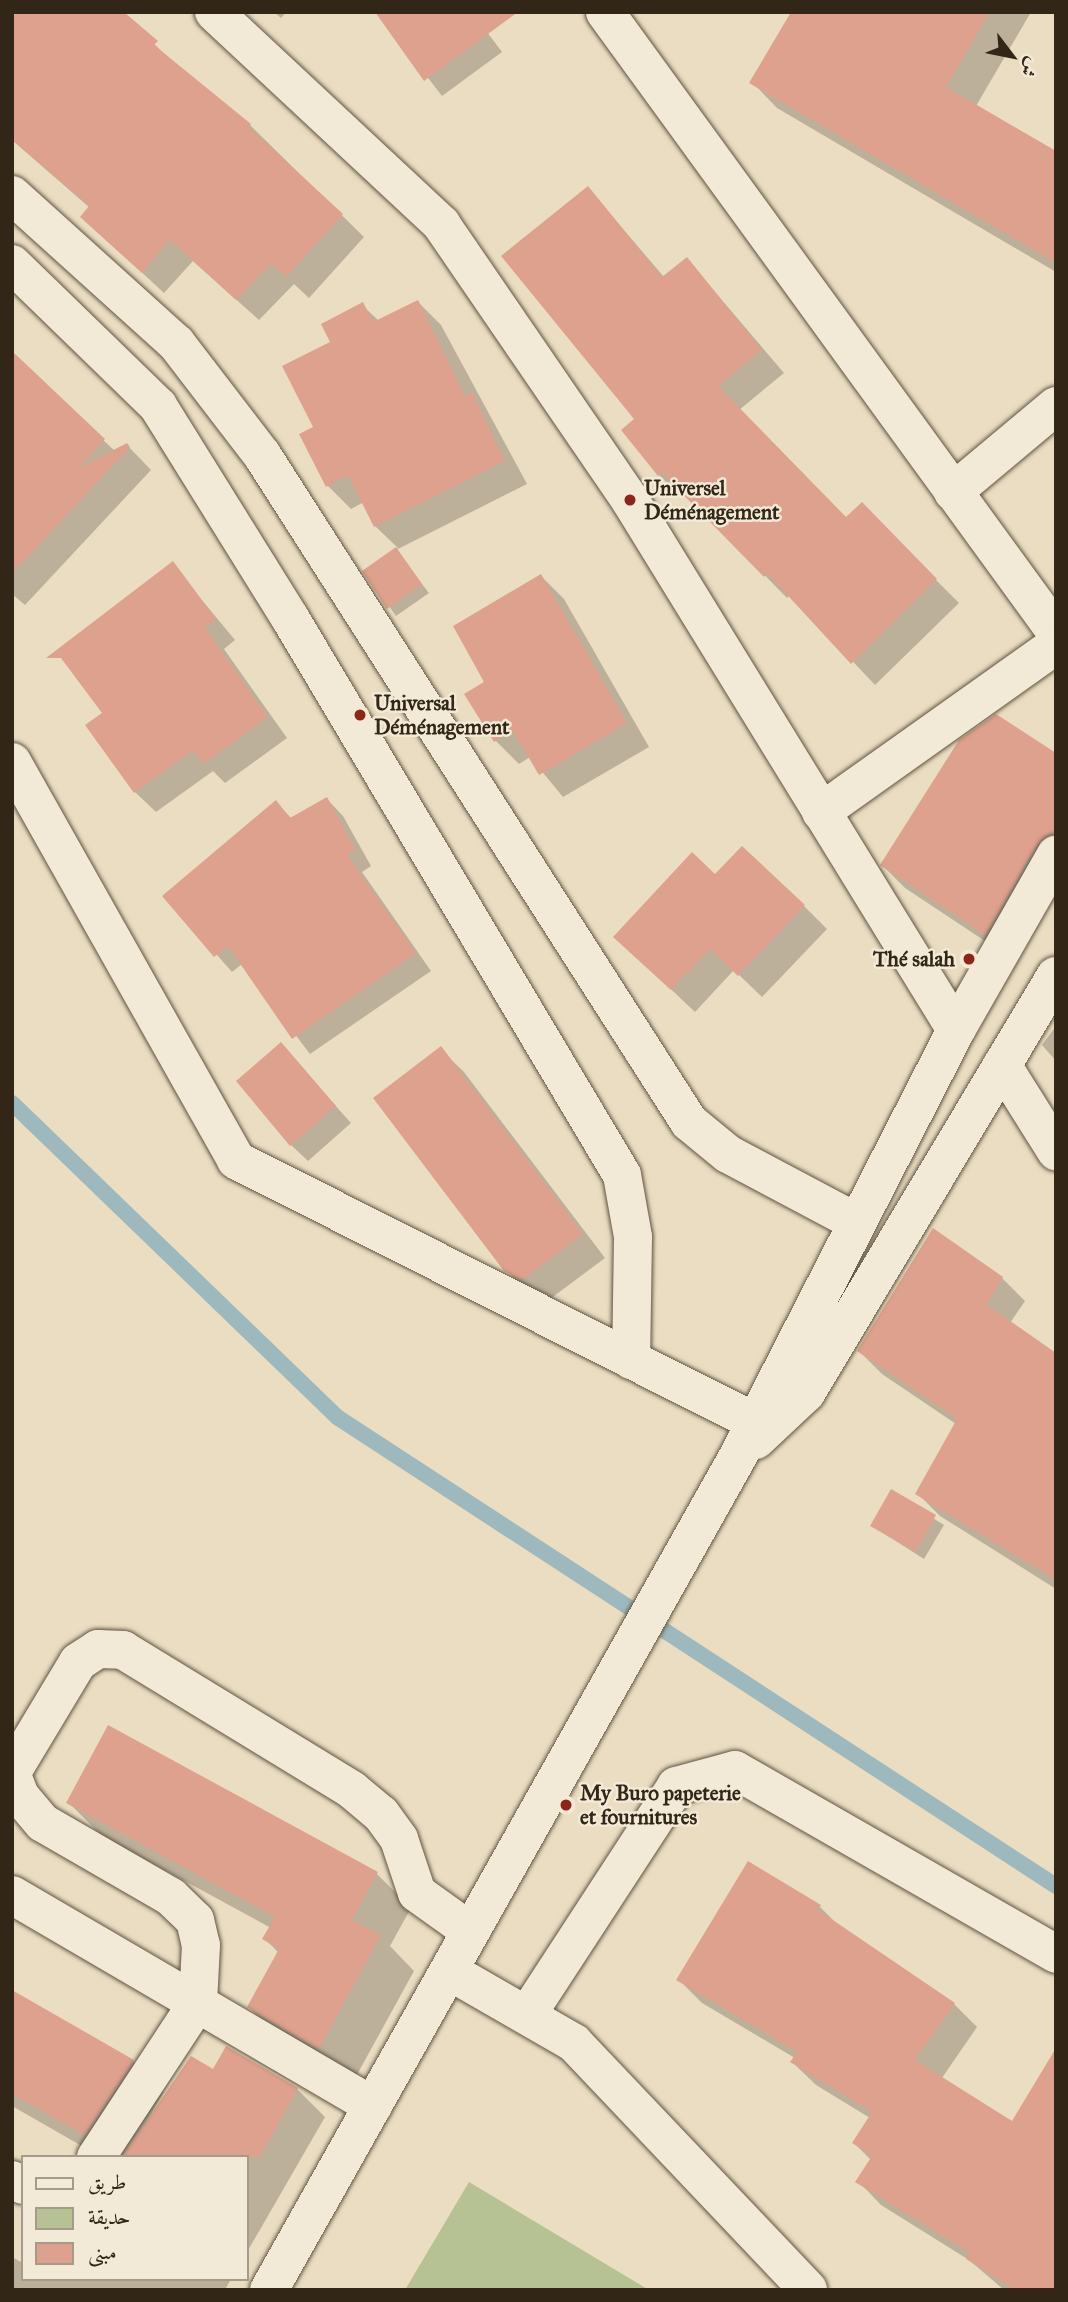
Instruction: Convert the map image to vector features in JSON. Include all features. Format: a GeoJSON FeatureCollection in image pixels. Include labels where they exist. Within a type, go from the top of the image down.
{"type":"FeatureCollection","features":[{"type":"Feature","properties":{"kind":"street"},"geometry":{"type":"LineString","coordinates":[[214,12],[441,224],[630,500],[956,1030]]}},
{"type":"Feature","properties":{"kind":"street"},"geometry":{"type":"LineString","coordinates":[[605,12],[1056,632]]}},
{"type":"Feature","properties":{"kind":"street"},"geometry":{"type":"LineString","coordinates":[[12,195],[176,343],[262,455],[689,1122],[727,1154],[856,1222]]}},
{"type":"Feature","properties":{"kind":"street"},"geometry":{"type":"LineString","coordinates":[[12,264],[158,406],[622,1175],[633,1237],[631,1360]]}},
{"type":"Feature","properties":{"kind":"street"},"geometry":{"type":"LineString","coordinates":[[953,492],[1056,406]]}},
{"type":"Feature","properties":{"kind":"street"},"geometry":{"type":"LineString","coordinates":[[821,813],[1056,645]]}},
{"type":"Feature","properties":{"kind":"street"},"geometry":{"type":"LineString","coordinates":[[12,762],[236,1160],[755,1422]]}},
{"type":"Feature","properties":{"kind":"street"},"geometry":{"type":"LineString","coordinates":[[269,2290],[737,1458],[956,1030],[1056,855]]}},
{"type":"Feature","properties":{"kind":"street"},"geometry":{"type":"LineString","coordinates":[[737,1458],[806,1393],[1056,976]]}},
{"type":"Feature","properties":{"kind":"street"},"geometry":{"type":"LineString","coordinates":[[1002,1065],[1056,1151]]}},
{"type":"Feature","properties":{"kind":"street"},"geometry":{"type":"LineString","coordinates":[[97,2155],[198,2002],[201,1945],[195,1920],[171,1897],[43,1823],[20,1796],[12,1773],[78,1662],[99,1649],[123,1650],[352,1790],[381,1814],[399,1839],[417,1894],[470,1931]]}},
{"type":"Feature","properties":{"kind":"street"},"geometry":{"type":"LineString","coordinates":[[527,2015],[676,1786],[735,1770],[1056,1954]]}},
{"type":"Feature","properties":{"kind":"street"},"geometry":{"type":"LineString","coordinates":[[12,1895],[373,2106]]}},
{"type":"Feature","properties":{"kind":"street"},"geometry":{"type":"LineString","coordinates":[[449,1971],[574,2043],[808,2290]]}},
{"type":"Feature","properties":{"kind":"green space"},"geometry":{"type":"Polygon","coordinates":[[[469,2182],[649,2290],[405,2290],[469,2182]]]}},
{"type":"Feature","properties":{"kind":"building"},"geometry":{"type":"Polygon","coordinates":[[[12,12],[124,12],[158,41],[154,45],[251,124],[249,127],[343,214],[286,277],[271,263],[236,300],[170,240],[142,273],[80,217],[89,206],[12,140],[12,12]]]}},
{"type":"Feature","properties":{"kind":"building"},"geometry":{"type":"Polygon","coordinates":[[[375,12],[518,12],[424,81],[375,12]]]}},
{"type":"Feature","properties":{"kind":"building"},"geometry":{"type":"Polygon","coordinates":[[[791,12],[990,12],[946,87],[1056,151],[1056,263],[749,83],[791,12]]]}},
{"type":"Feature","properties":{"kind":"building"},"geometry":{"type":"Polygon","coordinates":[[[588,186],[662,277],[687,257],[762,350],[718,386],[846,517],[862,502],[937,579],[851,664],[767,573],[764,577],[662,473],[658,476],[621,430],[634,419],[501,256],[588,186]]]}},
{"type":"Feature","properties":{"kind":"building"},"geometry":{"type":"Polygon","coordinates":[[[418,300],[465,396],[472,392],[505,461],[374,527],[348,475],[326,487],[299,434],[313,427],[282,366],[330,342],[321,324],[363,302],[373,322],[418,300]]]}},
{"type":"Feature","properties":{"kind":"building"},"geometry":{"type":"Polygon","coordinates":[[[12,351],[105,439],[78,468],[127,443],[130,447],[12,573],[12,351]]]}},
{"type":"Feature","properties":{"kind":"building"},"geometry":{"type":"Polygon","coordinates":[[[396,547],[422,584],[387,609],[362,571],[396,547]]]}},
{"type":"Feature","properties":{"kind":"building"},"geometry":{"type":"Polygon","coordinates":[[[173,561],[216,619],[205,628],[268,717],[203,764],[193,750],[134,793],[85,725],[102,713],[61,658],[46,658],[173,561]]]}},
{"type":"Feature","properties":{"kind":"building"},"geometry":{"type":"Polygon","coordinates":[[[541,574],[627,723],[539,775],[513,731],[494,742],[464,694],[484,682],[453,626],[541,574]]]}},
{"type":"Feature","properties":{"kind":"building"},"geometry":{"type":"Polygon","coordinates":[[[996,714],[1056,753],[1056,828],[1037,844],[985,935],[880,865],[959,740],[996,714]]]}},
{"type":"Feature","properties":{"kind":"building"},"geometry":{"type":"Polygon","coordinates":[[[327,797],[356,850],[347,855],[416,953],[292,1039],[228,946],[214,957],[162,896],[276,800],[290,818],[327,797]]]}},
{"type":"Feature","properties":{"kind":"building"},"geometry":{"type":"Polygon","coordinates":[[[742,846],[805,905],[738,976],[710,949],[671,990],[613,937],[692,852],[715,874],[742,846]]]}},
{"type":"Feature","properties":{"kind":"building"},"geometry":{"type":"Polygon","coordinates":[[[281,1042],[336,1106],[290,1146],[236,1081],[281,1042]]]}},
{"type":"Feature","properties":{"kind":"building"},"geometry":{"type":"Polygon","coordinates":[[[441,1046],[583,1234],[522,1280],[504,1271],[373,1098],[441,1046]]]}},
{"type":"Feature","properties":{"kind":"building"},"geometry":{"type":"Polygon","coordinates":[[[933,1228],[1003,1277],[986,1304],[1056,1353],[1056,1580],[915,1494],[957,1419],[857,1351],[933,1228]]]}},
{"type":"Feature","properties":{"kind":"building"},"geometry":{"type":"Polygon","coordinates":[[[891,1489],[936,1515],[916,1552],[870,1526],[891,1489]]]}},
{"type":"Feature","properties":{"kind":"building"},"geometry":{"type":"Polygon","coordinates":[[[108,1725],[378,1872],[352,1920],[381,1935],[319,2049],[247,2007],[279,1949],[262,1939],[275,1917],[66,1803],[108,1725]]]}},
{"type":"Feature","properties":{"kind":"building"},"geometry":{"type":"Polygon","coordinates":[[[748,1861],[821,1905],[818,1910],[955,2003],[915,2060],[1012,2121],[1056,2048],[1056,2290],[1015,2290],[966,2259],[970,2253],[855,2182],[872,2156],[852,2143],[872,2112],[790,2062],[797,2052],[676,1980],[748,1861]]]}},
{"type":"Feature","properties":{"kind":"building"},"geometry":{"type":"Polygon","coordinates":[[[12,1990],[134,2060],[84,2135],[12,2094],[12,1990]]]}},
{"type":"Feature","properties":{"kind":"building"},"geometry":{"type":"Polygon","coordinates":[[[226,2046],[298,2088],[260,2157],[123,2155],[191,2056],[213,2069],[226,2046]]]}},
{"type":"Feature","properties":{"kind":"waterway"},"geometry":{"type":"LineString","coordinates":[[12,1103],[337,1417],[1056,1886]]}},
{"type":"Feature","properties":{"kind":"place","name":"Universel Déménagement"},"geometry":{"type":"Point","coordinates":[630,500]}},
{"type":"Feature","properties":{"kind":"place","name":"Universal Déménagement"},"geometry":{"type":"Point","coordinates":[360,715]}},
{"type":"Feature","properties":{"kind":"place","name":"Thé salah"},"geometry":{"type":"Point","coordinates":[969,959]}},
{"type":"Feature","properties":{"kind":"place","name":"My Buro papeterie et fournitures"},"geometry":{"type":"Point","coordinates":[566,1805]}}]}
